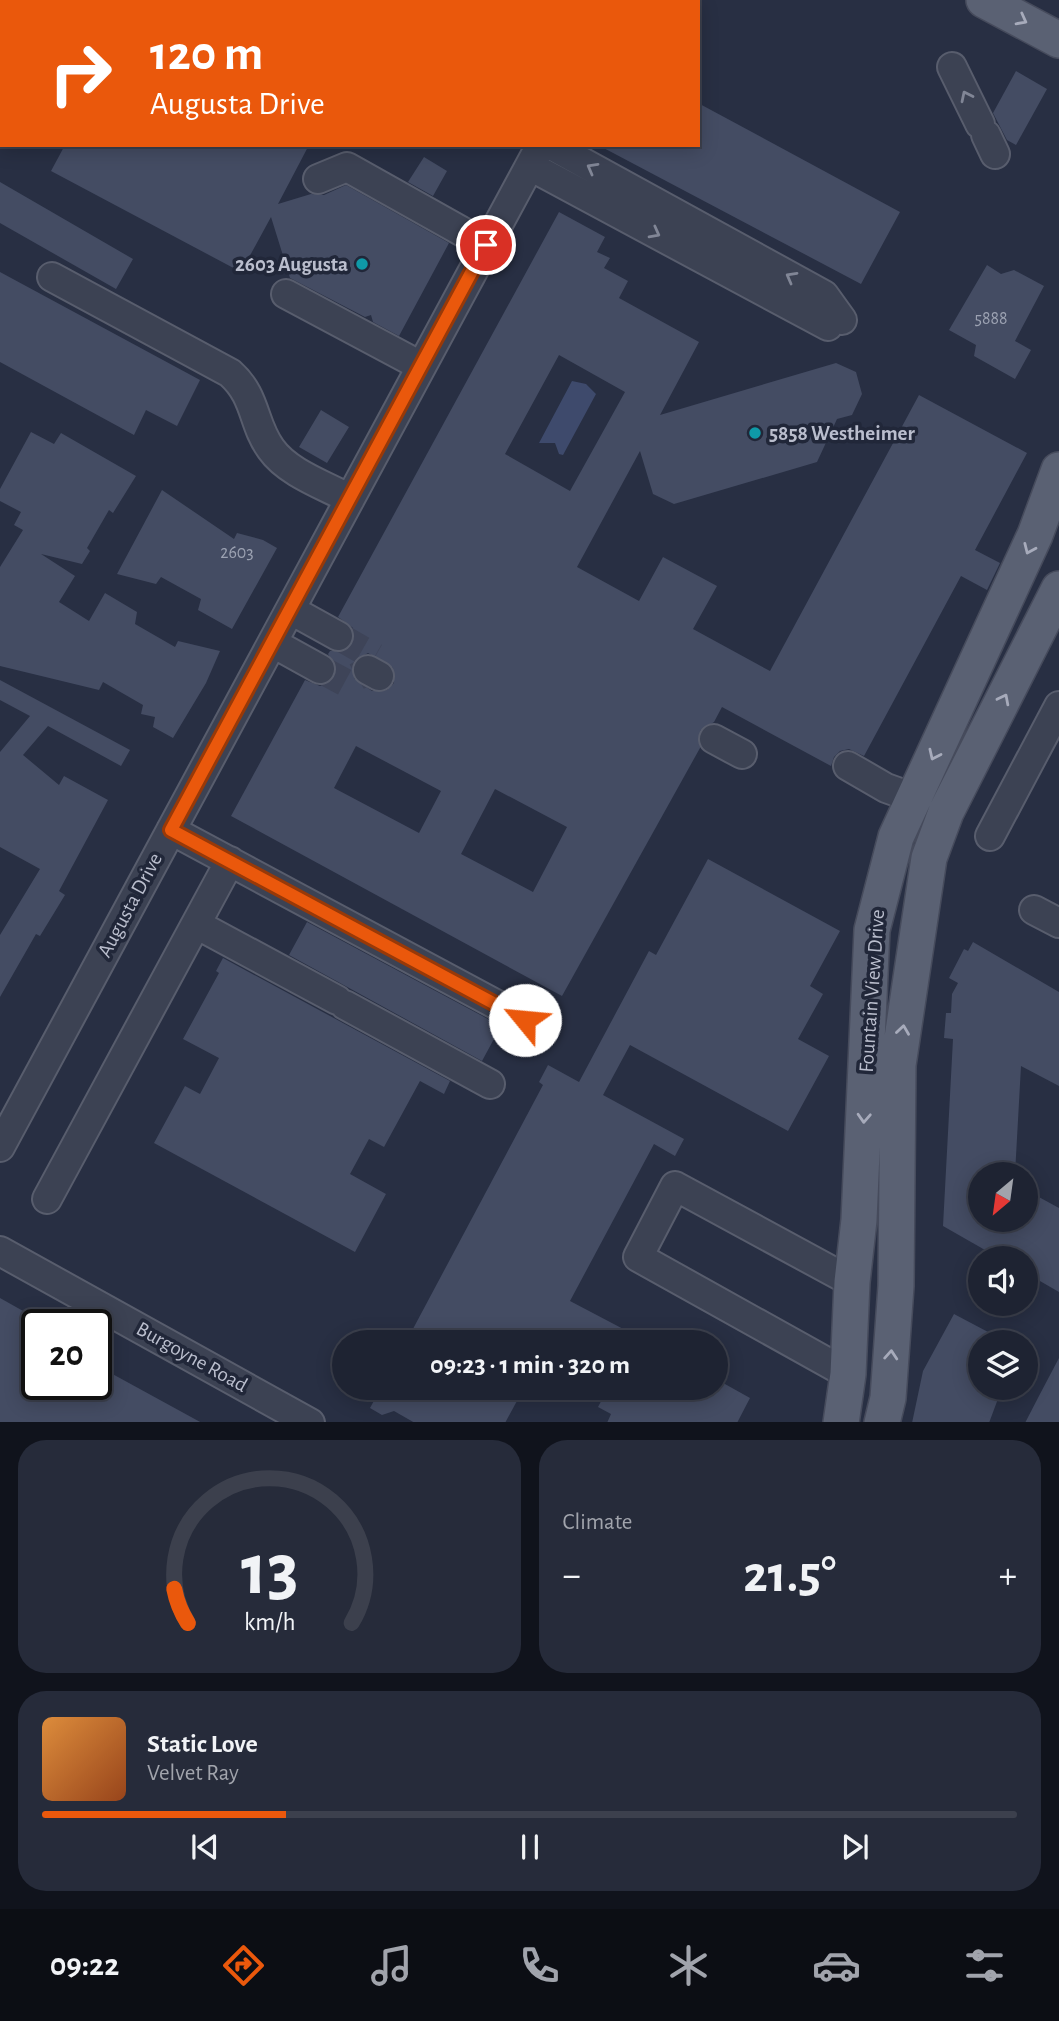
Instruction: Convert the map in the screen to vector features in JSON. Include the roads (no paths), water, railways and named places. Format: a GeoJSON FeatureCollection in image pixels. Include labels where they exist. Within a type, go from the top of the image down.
{"type":"FeatureCollection","features":[{"type":"Feature","properties":{"kind":"main road"},"geometry":{"type":"LineString","coordinates":[[984,0],[1059,40]]}},
{"type":"Feature","properties":{"kind":"main road","name":"Fountain View Drive"},"geometry":{"type":"LineString","coordinates":[[841,1422],[848,1374],[852,1282],[859,1220],[872,930],[896,837],[1058,481]]}},
{"type":"Feature","properties":{"kind":"main road","name":"Fountain View Drive"},"geometry":{"type":"LineString","coordinates":[[882,1422],[888,1398],[896,1286],[898,1065],[929,858],[946,812],[1059,589]]}},
{"type":"Feature","properties":{"kind":"main road"},"geometry":{"type":"LineString","coordinates":[[914,798],[946,812]]}},
{"type":"Feature","properties":{"kind":"main road"},"geometry":{"type":"LineString","coordinates":[[852,1282],[896,1286]]}},
{"type":"Feature","properties":{"kind":"street"},"geometry":{"type":"LineString","coordinates":[[952,67],[987,138]]}},
{"type":"Feature","properties":{"kind":"street"},"geometry":{"type":"LineString","coordinates":[[535,155],[835,323],[824,295],[555,147]]}},
{"type":"Feature","properties":{"kind":"street","name":"Augusta Drive"},"geometry":{"type":"LineString","coordinates":[[0,1147],[535,155]]}},
{"type":"Feature","properties":{"kind":"street"},"geometry":{"type":"LineString","coordinates":[[318,179],[347,167],[486,245]]}},
{"type":"Feature","properties":{"kind":"street"},"geometry":{"type":"LineString","coordinates":[[52,277],[230,373],[244,385],[271,449],[290,467],[350,499]]}},
{"type":"Feature","properties":{"kind":"street"},"geometry":{"type":"LineString","coordinates":[[286,294],[421,366]]}},
{"type":"Feature","properties":{"kind":"street"},"geometry":{"type":"LineString","coordinates":[[290,610],[338,636]]}},
{"type":"Feature","properties":{"kind":"street"},"geometry":{"type":"LineString","coordinates":[[273,643],[320,669]]}},
{"type":"Feature","properties":{"kind":"street"},"geometry":{"type":"LineString","coordinates":[[990,836],[1059,706]]}},
{"type":"Feature","properties":{"kind":"street"},"geometry":{"type":"LineString","coordinates":[[714,739],[742,754]]}},
{"type":"Feature","properties":{"kind":"street"},"geometry":{"type":"LineString","coordinates":[[848,766],[886,788],[914,798]]}},
{"type":"Feature","properties":{"kind":"street"},"geometry":{"type":"LineString","coordinates":[[171,830],[525,1020]]}},
{"type":"Feature","properties":{"kind":"street"},"geometry":{"type":"LineString","coordinates":[[47,1199],[230,861]]}},
{"type":"Feature","properties":{"kind":"street"},"geometry":{"type":"LineString","coordinates":[[1034,910],[1059,923]]}},
{"type":"Feature","properties":{"kind":"street"},"geometry":{"type":"LineString","coordinates":[[196,925],[490,1084]]}},
{"type":"Feature","properties":{"kind":"street"},"geometry":{"type":"LineString","coordinates":[[848,1374],[638,1257],[675,1186],[852,1282]]}},
{"type":"Feature","properties":{"kind":"street","name":"Burgoyne Road"},"geometry":{"type":"LineString","coordinates":[[0,1251],[308,1422]]}},
{"type":"Feature","properties":{"kind":"water"},"geometry":{"type":"Polygon","coordinates":[[[572,381],[586,384],[596,394],[563,455],[559,454],[555,443],[539,443],[572,381]]]}},
{"type":"Feature","properties":{"kind":"tunnel"},"geometry":{"type":"LineString","coordinates":[[338,636],[375,657]]}},
{"type":"Feature","properties":{"kind":"tunnel"},"geometry":{"type":"LineString","coordinates":[[320,669],[346,683],[368,670]]}},
{"type":"Feature","properties":{"kind":"place","name":"2603 Augusta"},"geometry":{"type":"Point","coordinates":[362,264]}},
{"type":"Feature","properties":{"kind":"place","name":"5858 Westheimer"},"geometry":{"type":"Point","coordinates":[755,433]}}]}
